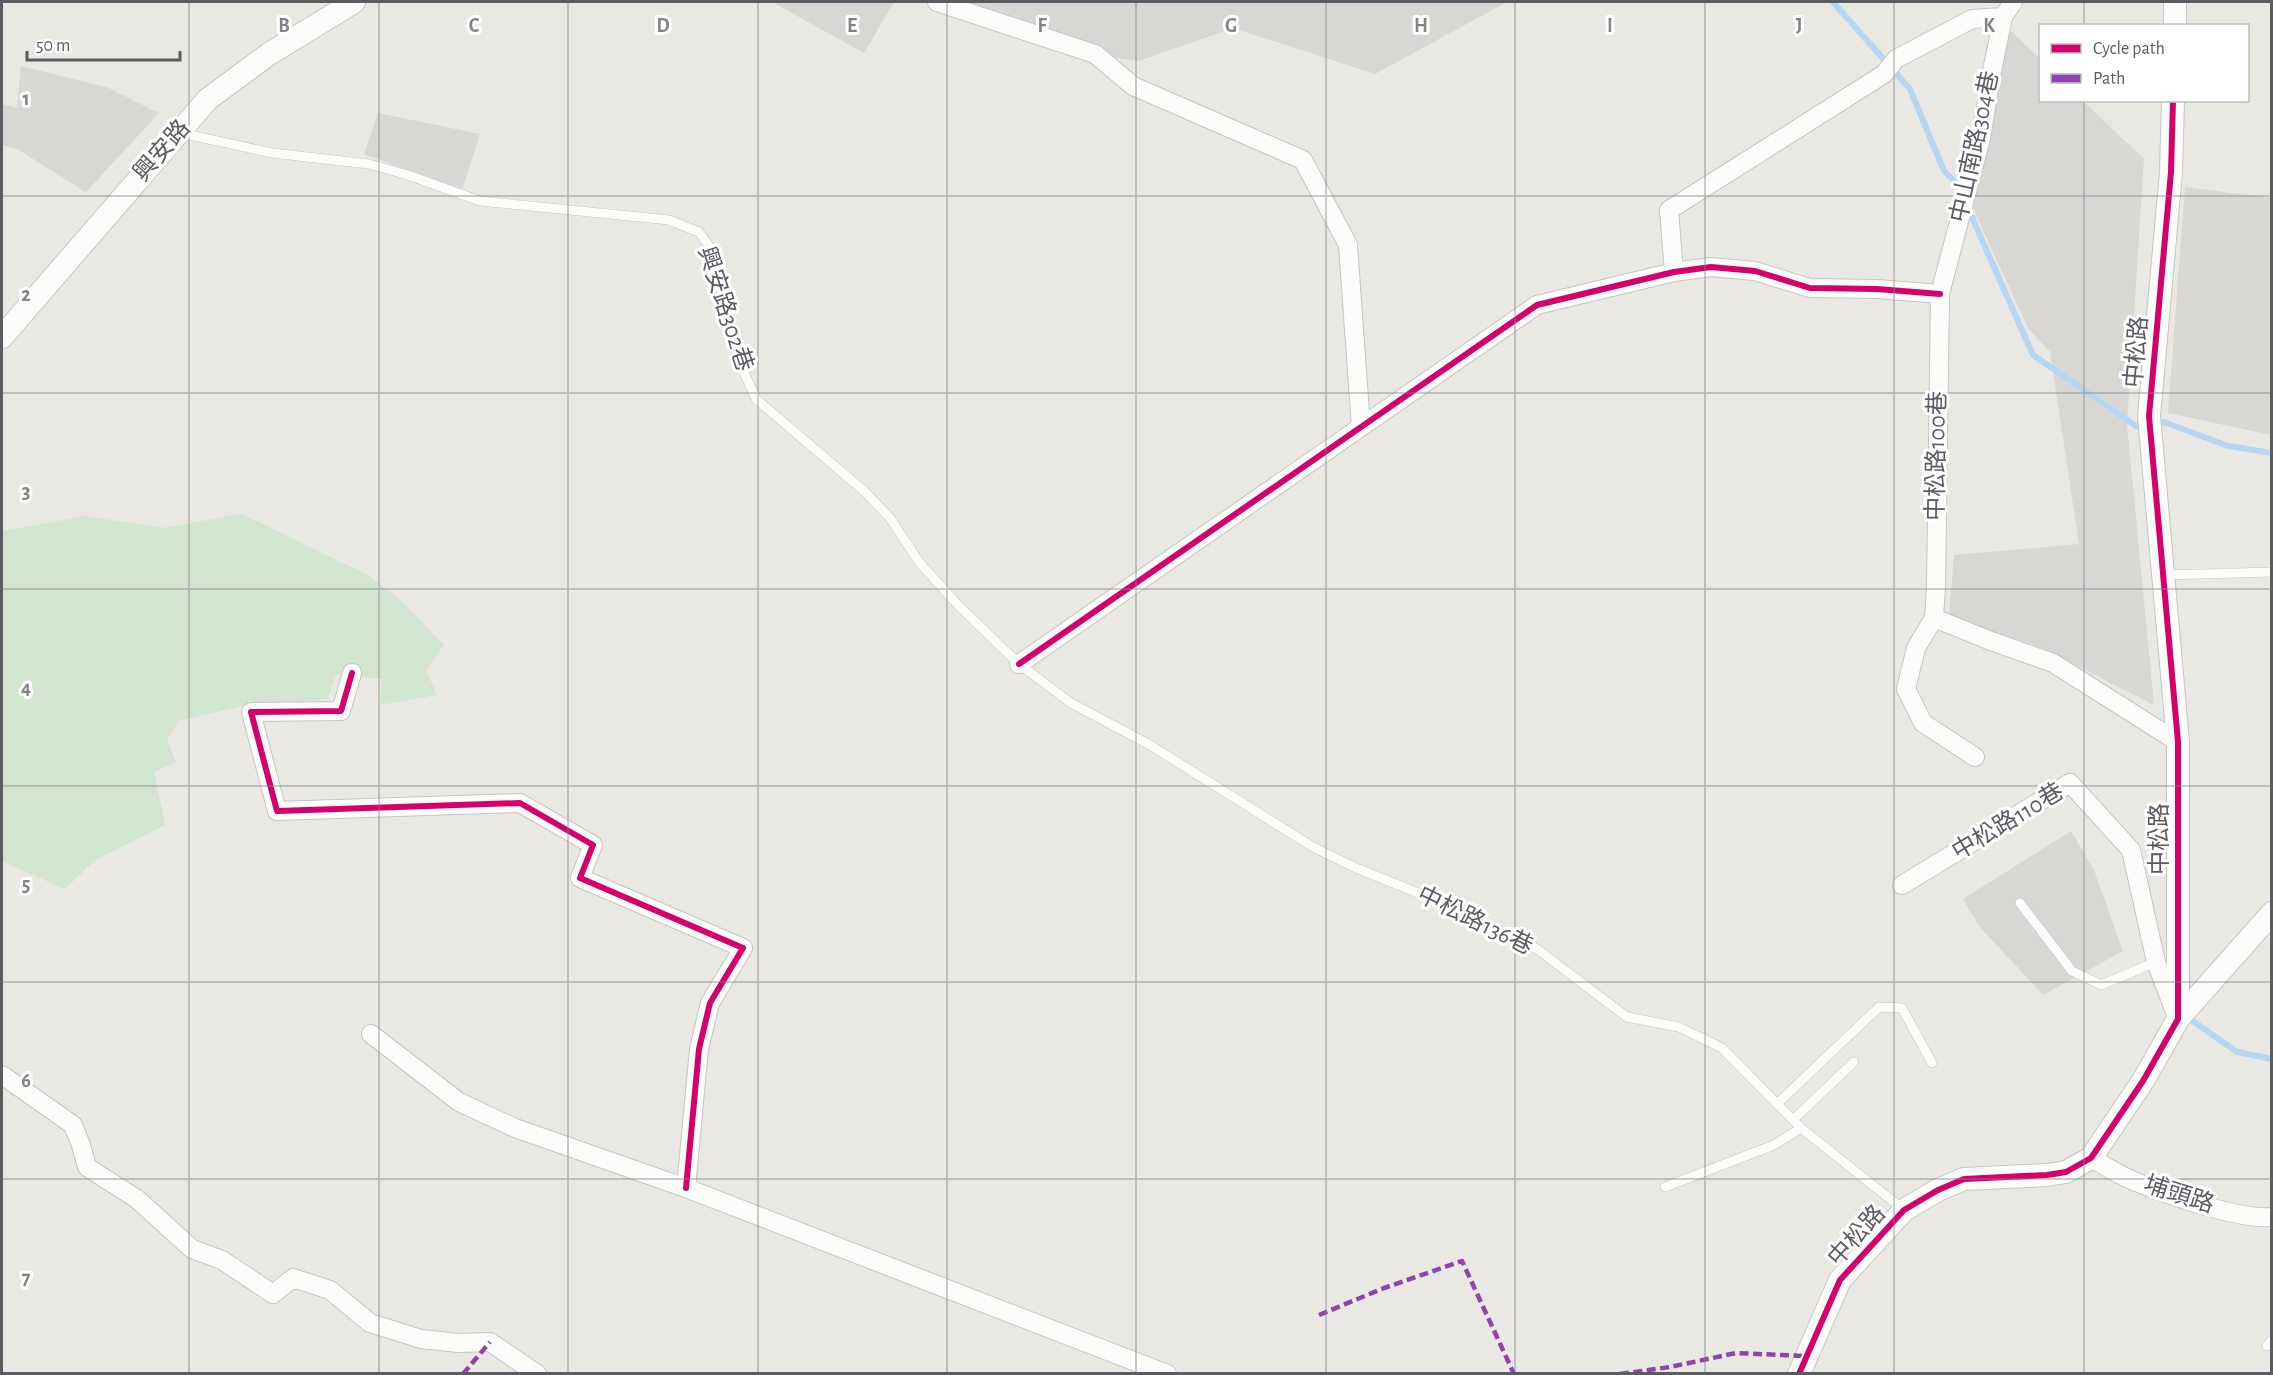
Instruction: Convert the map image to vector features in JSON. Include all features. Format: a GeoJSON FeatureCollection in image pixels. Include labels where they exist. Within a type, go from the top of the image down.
{"type":"FeatureCollection","features":[{"type":"Feature","properties":{"kind":"street","name":"興安路"},"geometry":{"type":"LineString","coordinates":[[2,337],[208,99],[260,60],[354,2]]}},
{"type":"Feature","properties":{"kind":"street"},"geometry":{"type":"LineString","coordinates":[[937,2],[1095,54],[1133,86],[1303,160],[1348,245],[1361,427]]}},
{"type":"Feature","properties":{"kind":"street"},"geometry":{"type":"LineString","coordinates":[[2175,2],[2175,24]]}},
{"type":"Feature","properties":{"kind":"street"},"geometry":{"type":"LineString","coordinates":[[1674,272],[1669,210],[1884,74],[1896,58],[1972,19],[2008,9]]}},
{"type":"Feature","properties":{"kind":"street","name":"中山南路304巷"},"geometry":{"type":"LineString","coordinates":[[1940,294],[1981,138],[1991,76],[2008,9]]}},
{"type":"Feature","properties":{"kind":"street","name":"中松路"},"geometry":{"type":"LineString","coordinates":[[1798,1374],[1840,1280],[1904,1210],[1938,1190],[1964,1179],[2066,1172],[2091,1158],[2143,1081],[2178,1019],[2178,741],[2149,416],[2171,172],[2173,102]]}},
{"type":"Feature","properties":{"kind":"street"},"geometry":{"type":"LineString","coordinates":[[1018,664],[1537,305],[1674,272],[1712,267],[1755,271],[1810,288],[1876,289],[1940,294]]}},
{"type":"Feature","properties":{"kind":"street","name":"中松路100巷"},"geometry":{"type":"LineString","coordinates":[[1940,294],[1934,618],[1916,648],[1906,689],[1923,723],[1975,757]]}},
{"type":"Feature","properties":{"kind":"street"},"geometry":{"type":"LineString","coordinates":[[1934,618],[2053,663],[2178,741]]}},
{"type":"Feature","properties":{"kind":"street"},"geometry":{"type":"LineString","coordinates":[[352,673],[341,711],[251,712],[276,811],[520,803],[593,845],[580,878],[743,948],[710,1003],[699,1049],[686,1188]]}},
{"type":"Feature","properties":{"kind":"street","name":"中松路110巷"},"geometry":{"type":"LineString","coordinates":[[1902,885],[2070,783],[2131,850],[2156,962],[2178,1019]]}},
{"type":"Feature","properties":{"kind":"street"},"geometry":{"type":"LineString","coordinates":[[2178,1019],[2271,913]]}},
{"type":"Feature","properties":{"kind":"street"},"geometry":{"type":"LineString","coordinates":[[371,1034],[459,1102],[515,1128],[686,1188],[1167,1374]]}},
{"type":"Feature","properties":{"kind":"street"},"geometry":{"type":"LineString","coordinates":[[2,1075],[73,1125],[87,1167],[137,1199],[192,1249],[222,1260],[273,1294],[293,1278],[330,1290],[370,1323],[421,1339],[459,1343],[490,1342],[537,1374]]}},
{"type":"Feature","properties":{"kind":"street","name":"埔頭路"},"geometry":{"type":"LineString","coordinates":[[2091,1158],[2135,1182],[2176,1196],[2260,1218],[2271,1216]]}},
{"type":"Feature","properties":{"kind":"lane","name":"興安路302巷"},"geometry":{"type":"LineString","coordinates":[[177,133],[272,153],[369,165],[408,175],[480,201],[669,220],[699,232],[709,246],[743,370],[756,399],[864,491],[890,518],[919,562],[958,606],[1018,664]]}},
{"type":"Feature","properties":{"kind":"lane"},"geometry":{"type":"LineString","coordinates":[[2162,575],[2271,572]]}},
{"type":"Feature","properties":{"kind":"lane","name":"中松路136巷"},"geometry":{"type":"LineString","coordinates":[[1018,664],[1071,703],[1150,745],[1313,847],[1356,868],[1448,905],[1537,949],[1627,1017],[1679,1027],[1722,1048],[1801,1128],[1904,1210]]}},
{"type":"Feature","properties":{"kind":"lane"},"geometry":{"type":"LineString","coordinates":[[2020,903],[2072,971],[2101,985],[2156,962]]}},
{"type":"Feature","properties":{"kind":"lane"},"geometry":{"type":"LineString","coordinates":[[1778,1103],[1879,1007],[1902,1008],[1932,1063]]}},
{"type":"Feature","properties":{"kind":"lane"},"geometry":{"type":"LineString","coordinates":[[1793,1120],[1854,1062]]}},
{"type":"Feature","properties":{"kind":"lane"},"geometry":{"type":"LineString","coordinates":[[1665,1187],[1774,1145],[1801,1128]]}},
{"type":"Feature","properties":{"kind":"shaded area"},"geometry":{"type":"Polygon","coordinates":[[[772,2],[894,2],[864,53],[772,2]]]}},
{"type":"Feature","properties":{"kind":"shaded area"},"geometry":{"type":"Polygon","coordinates":[[[931,2],[1507,2],[1375,74],[1233,28],[1139,61],[1114,58],[931,2]]]}},
{"type":"Feature","properties":{"kind":"shaded area"},"geometry":{"type":"Polygon","coordinates":[[[2007,27],[2039,58],[2039,102],[2084,102],[2144,159],[2127,424],[2154,705],[2042,648],[1949,617],[1954,555],[2079,544],[2050,352],[2028,328],[1969,200],[2007,27]]]}},
{"type":"Feature","properties":{"kind":"shaded area"},"geometry":{"type":"Polygon","coordinates":[[[21,66],[109,88],[159,113],[86,192],[17,149],[2,145],[2,104],[17,108],[21,66]]]}},
{"type":"Feature","properties":{"kind":"shaded area"},"geometry":{"type":"Polygon","coordinates":[[[378,113],[480,134],[462,190],[364,154],[378,113]]]}},
{"type":"Feature","properties":{"kind":"shaded area"},"geometry":{"type":"Polygon","coordinates":[[[2185,187],[2271,198],[2271,435],[2168,413],[2185,187]]]}},
{"type":"Feature","properties":{"kind":"shaded area"},"geometry":{"type":"Polygon","coordinates":[[[2071,831],[2094,870],[2123,951],[2043,995],[1979,926],[1963,899],[2071,831]]]}},
{"type":"Feature","properties":{"kind":"green space"},"geometry":{"type":"Polygon","coordinates":[[[242,514],[368,575],[398,598],[444,645],[426,670],[437,695],[380,705],[382,679],[336,674],[328,699],[242,706],[179,721],[167,740],[176,762],[154,772],[165,825],[95,860],[65,889],[2,861],[2,531],[86,516],[162,528],[242,514]]]}},
{"type":"Feature","properties":{"kind":"waterway"},"geometry":{"type":"LineString","coordinates":[[1833,2],[1910,89],[1944,171],[1957,184],[1962,194]]}},
{"type":"Feature","properties":{"kind":"waterway"},"geometry":{"type":"LineString","coordinates":[[1967,206],[2033,355],[2136,426],[2144,425]]}},
{"type":"Feature","properties":{"kind":"waterway"},"geometry":{"type":"LineString","coordinates":[[2154,423],[2164,422],[2228,446],[2272,453]]}},
{"type":"Feature","properties":{"kind":"waterway"},"geometry":{"type":"LineString","coordinates":[[2190,1019],[2237,1052],[2272,1059]]}},
{"type":"Feature","properties":{"kind":"marked path"},"geometry":{"type":"LineString","coordinates":[[1319,1315],[1384,1288],[1462,1261],[1514,1374]]}},
{"type":"Feature","properties":{"kind":"marked path"},"geometry":{"type":"LineString","coordinates":[[463,1374],[490,1342]]}},
{"type":"Feature","properties":{"kind":"marked path"},"geometry":{"type":"LineString","coordinates":[[1620,1374],[1670,1367],[1736,1353],[1805,1356]]}},
{"type":"Feature","properties":{"kind":"cycle path"},"geometry":{"type":"LineString","coordinates":[[1799,1374],[1840,1280],[1904,1210],[1938,1190],[1964,1179],[2066,1172],[2091,1158],[2143,1081],[2178,1019],[2178,742],[2149,416],[2171,172],[2173,102]]}},
{"type":"Feature","properties":{"kind":"cycle path"},"geometry":{"type":"LineString","coordinates":[[1019,664],[1537,305],[1674,272],[1711,267],[1755,271],[1810,288],[1877,289],[1940,294]]}},
{"type":"Feature","properties":{"kind":"cycle path"},"geometry":{"type":"LineString","coordinates":[[352,673],[341,711],[251,712],[277,811],[520,803],[593,845],[580,878],[743,948],[710,1003],[699,1049],[686,1188]]}}]}
